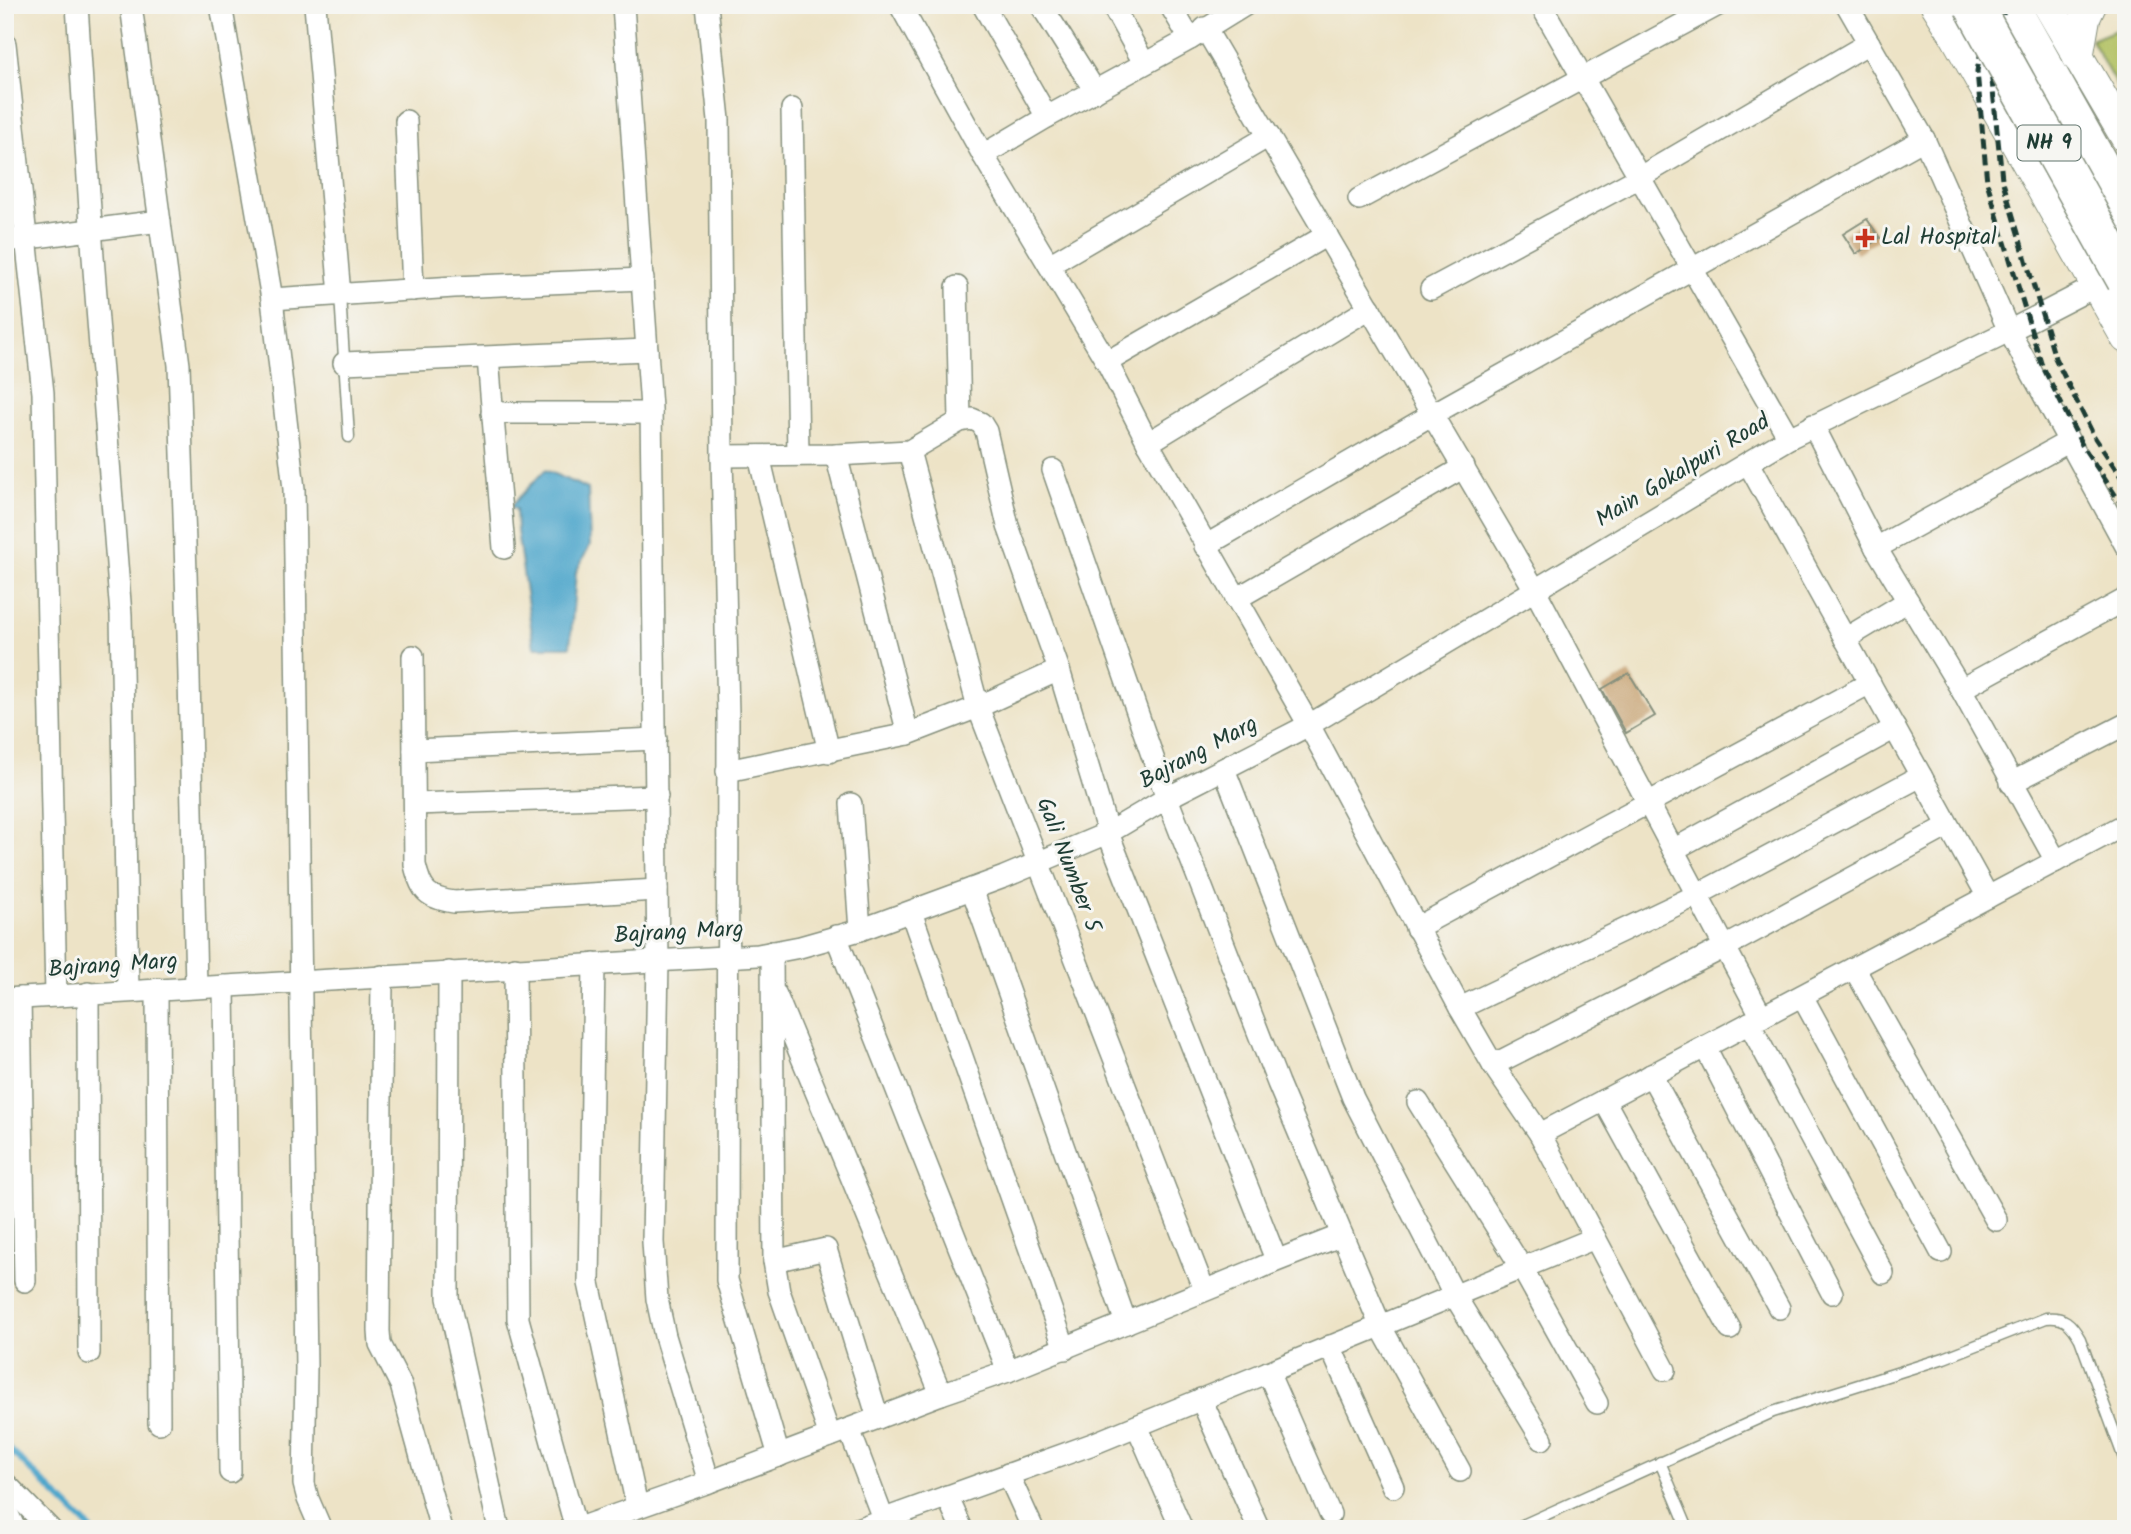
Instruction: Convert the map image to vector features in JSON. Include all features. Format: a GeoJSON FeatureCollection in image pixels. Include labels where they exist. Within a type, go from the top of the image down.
{"type":"FeatureCollection","features":[{"type":"Feature","properties":{"kind":"highway","name":"NH 9"},"geometry":{"type":"LineString","coordinates":[[2010,5],[2126,213]]}},
{"type":"Feature","properties":{"kind":"highway","name":"NH 9"},"geometry":{"type":"LineString","coordinates":[[1963,18],[2111,283]]}},
{"type":"Feature","properties":{"kind":"main road"},"geometry":{"type":"LineString","coordinates":[[1936,5],[1963,18],[1997,5]]}},
{"type":"Feature","properties":{"kind":"main road"},"geometry":{"type":"LineString","coordinates":[[2048,5],[2126,138]]}},
{"type":"Feature","properties":{"kind":"main road"},"geometry":{"type":"LineString","coordinates":[[2078,58],[2085,18],[2091,5]]}},
{"type":"Feature","properties":{"kind":"main road"},"geometry":{"type":"LineString","coordinates":[[2111,283],[2126,338]]}},
{"type":"Feature","properties":{"kind":"street"},"geometry":{"type":"LineString","coordinates":[[77,5],[91,230],[121,615],[128,991]]}},
{"type":"Feature","properties":{"kind":"street"},"geometry":{"type":"LineString","coordinates":[[131,5],[178,365],[188,633],[195,987]]}},
{"type":"Feature","properties":{"kind":"street"},"geometry":{"type":"LineString","coordinates":[[221,5],[272,299],[294,489],[306,1368],[303,1468],[308,1499],[321,1529]]}},
{"type":"Feature","properties":{"kind":"street"},"geometry":{"type":"LineString","coordinates":[[315,5],[340,295]]}},
{"type":"Feature","properties":{"kind":"street"},"geometry":{"type":"LineString","coordinates":[[623,5],[651,413],[658,961],[653,1242],[657,1299],[672,1360],[709,1482]]}},
{"type":"Feature","properties":{"kind":"street"},"geometry":{"type":"LineString","coordinates":[[707,5],[719,120],[727,771],[727,1280],[779,1456]]}},
{"type":"Feature","properties":{"kind":"street"},"geometry":{"type":"LineString","coordinates":[[900,5],[983,155],[1107,362],[1148,443],[1309,725],[1460,1008],[1493,1065],[1540,1134],[1665,1370]]}},
{"type":"Feature","properties":{"kind":"street"},"geometry":{"type":"LineString","coordinates":[[982,5],[1047,117]]}},
{"type":"Feature","properties":{"kind":"street"},"geometry":{"type":"LineString","coordinates":[[1041,5],[1095,91]]}},
{"type":"Feature","properties":{"kind":"street"},"geometry":{"type":"LineString","coordinates":[[1112,5],[1144,63]]}},
{"type":"Feature","properties":{"kind":"street"},"geometry":{"type":"LineString","coordinates":[[1170,5],[1197,34],[1269,136],[1535,590],[1725,947],[1755,1020],[1883,1273]]}},
{"type":"Feature","properties":{"kind":"street"},"geometry":{"type":"LineString","coordinates":[[983,155],[1245,5]]}},
{"type":"Feature","properties":{"kind":"street"},"geometry":{"type":"LineString","coordinates":[[1541,5],[1789,438]]}},
{"type":"Feature","properties":{"kind":"street"},"geometry":{"type":"LineString","coordinates":[[1359,199],[1718,5]]}},
{"type":"Feature","properties":{"kind":"street"},"geometry":{"type":"LineString","coordinates":[[1847,5],[1924,139],[2009,331],[2126,546]]}},
{"type":"Feature","properties":{"kind":"street"},"geometry":{"type":"LineString","coordinates":[[1431,289],[1640,177],[1869,43]]}},
{"type":"Feature","properties":{"kind":"street"},"geometry":{"type":"LineString","coordinates":[[5,44],[16,240],[43,393],[56,996]]}},
{"type":"Feature","properties":{"kind":"street"},"geometry":{"type":"LineString","coordinates":[[792,109],[798,454]]}},
{"type":"Feature","properties":{"kind":"street"},"geometry":{"type":"LineString","coordinates":[[406,121],[413,290]]}},
{"type":"Feature","properties":{"kind":"street"},"geometry":{"type":"LineString","coordinates":[[1049,265],[1269,136]]}},
{"type":"Feature","properties":{"kind":"street"},"geometry":{"type":"LineString","coordinates":[[1205,545],[1924,139]]}},
{"type":"Feature","properties":{"kind":"street"},"geometry":{"type":"LineString","coordinates":[[16,240],[160,221]]}},
{"type":"Feature","properties":{"kind":"street"},"geometry":{"type":"LineString","coordinates":[[1107,362],[1327,235]]}},
{"type":"Feature","properties":{"kind":"street"},"geometry":{"type":"LineString","coordinates":[[272,299],[643,279]]}},
{"type":"Feature","properties":{"kind":"street","name":"Main Gokalpuri Road"},"geometry":{"type":"LineString","coordinates":[[1309,725],[1789,438],[2111,283]]}},
{"type":"Feature","properties":{"kind":"street"},"geometry":{"type":"LineString","coordinates":[[957,287],[960,421]]}},
{"type":"Feature","properties":{"kind":"street"},"geometry":{"type":"LineString","coordinates":[[1148,443],[1370,308]]}},
{"type":"Feature","properties":{"kind":"street"},"geometry":{"type":"LineString","coordinates":[[344,363],[648,349]]}},
{"type":"Feature","properties":{"kind":"street"},"geometry":{"type":"LineString","coordinates":[[488,358],[504,548]]}},
{"type":"Feature","properties":{"kind":"street"},"geometry":{"type":"LineString","coordinates":[[492,413],[651,413]]}},
{"type":"Feature","properties":{"kind":"street"},"geometry":{"type":"LineString","coordinates":[[722,456],[909,451],[960,421],[972,419],[981,423],[986,431],[1008,526],[1059,670],[1108,833],[1272,1247],[1275,1257],[1271,1263]]}},
{"type":"Feature","properties":{"kind":"street"},"geometry":{"type":"LineString","coordinates":[[1813,425],[1876,548],[1961,689],[2056,861]]}},
{"type":"Feature","properties":{"kind":"street"},"geometry":{"type":"LineString","coordinates":[[1876,548],[2068,442]]}},
{"type":"Feature","properties":{"kind":"street","name":"Gali Number 5"},"geometry":{"type":"LineString","coordinates":[[909,451],[978,707],[1204,1290]]}},
{"type":"Feature","properties":{"kind":"street"},"geometry":{"type":"LineString","coordinates":[[836,455],[908,734]]}},
{"type":"Feature","properties":{"kind":"street"},"geometry":{"type":"LineString","coordinates":[[759,456],[829,752]]}},
{"type":"Feature","properties":{"kind":"street"},"geometry":{"type":"LineString","coordinates":[[1748,463],[1988,897]]}},
{"type":"Feature","properties":{"kind":"street"},"geometry":{"type":"LineString","coordinates":[[1236,598],[1464,467]]}},
{"type":"Feature","properties":{"kind":"street"},"geometry":{"type":"LineString","coordinates":[[1053,470],[1167,798],[1278,1083],[1381,1326],[1460,1471]]}},
{"type":"Feature","properties":{"kind":"street"},"geometry":{"type":"LineString","coordinates":[[1961,689],[2126,599]]}},
{"type":"Feature","properties":{"kind":"street"},"geometry":{"type":"LineString","coordinates":[[1845,639],[1908,601]]}},
{"type":"Feature","properties":{"kind":"street"},"geometry":{"type":"LineString","coordinates":[[413,656],[415,865],[426,892],[438,900],[454,902],[657,890]]}},
{"type":"Feature","properties":{"kind":"street"},"geometry":{"type":"LineString","coordinates":[[727,771],[908,734],[978,707],[1059,670]]}},
{"type":"Feature","properties":{"kind":"street"},"geometry":{"type":"LineString","coordinates":[[1416,928],[1870,683]]}},
{"type":"Feature","properties":{"kind":"street"},"geometry":{"type":"LineString","coordinates":[[2011,783],[2126,724]]}},
{"type":"Feature","properties":{"kind":"street","name":"Bajrang Marg"},"geometry":{"type":"LineString","coordinates":[[12,998],[758,955],[800,947],[911,912],[1108,833],[1167,798],[1309,725]]}},
{"type":"Feature","properties":{"kind":"street"},"geometry":{"type":"LineString","coordinates":[[1674,850],[1895,728]]}},
{"type":"Feature","properties":{"kind":"street"},"geometry":{"type":"LineString","coordinates":[[414,750],[656,740]]}},
{"type":"Feature","properties":{"kind":"street"},"geometry":{"type":"LineString","coordinates":[[1224,769],[1353,1098],[1455,1296],[1542,1439]]}},
{"type":"Feature","properties":{"kind":"street"},"geometry":{"type":"LineString","coordinates":[[1460,1008],[1697,895],[1921,776]]}},
{"type":"Feature","properties":{"kind":"street"},"geometry":{"type":"LineString","coordinates":[[415,804],[657,796]]}},
{"type":"Feature","properties":{"kind":"street"},"geometry":{"type":"LineString","coordinates":[[851,804],[860,930]]}},
{"type":"Feature","properties":{"kind":"street"},"geometry":{"type":"LineString","coordinates":[[1540,1134],[2126,824]]}},
{"type":"Feature","properties":{"kind":"street"},"geometry":{"type":"LineString","coordinates":[[1493,1065],[1725,947],[1948,826]]}},
{"type":"Feature","properties":{"kind":"street"},"geometry":{"type":"LineString","coordinates":[[972,889],[1126,1323]]}},
{"type":"Feature","properties":{"kind":"street"},"geometry":{"type":"LineString","coordinates":[[911,912],[1065,1349]]}},
{"type":"Feature","properties":{"kind":"street"},"geometry":{"type":"LineString","coordinates":[[836,936],[1008,1371]]}},
{"type":"Feature","properties":{"kind":"street"},"geometry":{"type":"LineString","coordinates":[[772,952],[774,1261],[779,1291],[839,1433],[885,1524]]}},
{"type":"Feature","properties":{"kind":"street"},"geometry":{"type":"LineString","coordinates":[[594,964],[589,1283],[637,1506]]}},
{"type":"Feature","properties":{"kind":"street"},"geometry":{"type":"LineString","coordinates":[[515,968],[518,1319],[576,1529],[1008,1371],[1342,1235]]}},
{"type":"Feature","properties":{"kind":"street"},"geometry":{"type":"LineString","coordinates":[[1854,968],[1996,1220]]}},
{"type":"Feature","properties":{"kind":"street"},"geometry":{"type":"LineString","coordinates":[[449,972],[447,1298],[499,1529]]}},
{"type":"Feature","properties":{"kind":"street"},"geometry":{"type":"LineString","coordinates":[[382,975],[380,1344],[401,1385],[441,1529]]}},
{"type":"Feature","properties":{"kind":"street"},"geometry":{"type":"LineString","coordinates":[[224,986],[230,1472]]}},
{"type":"Feature","properties":{"kind":"street"},"geometry":{"type":"LineString","coordinates":[[773,987],[941,1394]]}},
{"type":"Feature","properties":{"kind":"street"},"geometry":{"type":"LineString","coordinates":[[157,989],[159,1423]]}},
{"type":"Feature","properties":{"kind":"street"},"geometry":{"type":"LineString","coordinates":[[88,993],[89,1353]]}},
{"type":"Feature","properties":{"kind":"street"},"geometry":{"type":"LineString","coordinates":[[1802,996],[1941,1252]]}},
{"type":"Feature","properties":{"kind":"street"},"geometry":{"type":"LineString","coordinates":[[12,998],[25,1281]]}},
{"type":"Feature","properties":{"kind":"street"},"geometry":{"type":"LineString","coordinates":[[1705,1047],[1832,1293]]}},
{"type":"Feature","properties":{"kind":"street"},"geometry":{"type":"LineString","coordinates":[[1651,1075],[1779,1308]]}},
{"type":"Feature","properties":{"kind":"street"},"geometry":{"type":"LineString","coordinates":[[1604,1100],[1730,1329]]}},
{"type":"Feature","properties":{"kind":"street"},"geometry":{"type":"LineString","coordinates":[[1418,1102],[1522,1268],[1597,1404]]}},
{"type":"Feature","properties":{"kind":"street"},"geometry":{"type":"LineString","coordinates":[[857,1529],[885,1524],[947,1496],[1137,1426],[1595,1238]]}},
{"type":"Feature","properties":{"kind":"street"},"geometry":{"type":"LineString","coordinates":[[774,1261],[825,1249],[878,1418]]}},
{"type":"Feature","properties":{"kind":"street"},"geometry":{"type":"LineString","coordinates":[[1330,1346],[1393,1487]]}},
{"type":"Feature","properties":{"kind":"street"},"geometry":{"type":"LineString","coordinates":[[1268,1372],[1330,1514]]}},
{"type":"Feature","properties":{"kind":"street"},"geometry":{"type":"LineString","coordinates":[[1201,1399],[1259,1529]]}},
{"type":"Feature","properties":{"kind":"street"},"geometry":{"type":"LineString","coordinates":[[1137,1426],[1182,1529]]}},
{"type":"Feature","properties":{"kind":"street"},"geometry":{"type":"LineString","coordinates":[[1008,1474],[1033,1529]]}},
{"type":"Feature","properties":{"kind":"street"},"geometry":{"type":"LineString","coordinates":[[5,1483],[50,1529]]}},
{"type":"Feature","properties":{"kind":"street"},"geometry":{"type":"LineString","coordinates":[[947,1496],[962,1529]]}},
{"type":"Feature","properties":{"kind":"street"},"geometry":{"type":"LineString","coordinates":[[5,1508],[15,1529]]}},
{"type":"Feature","properties":{"kind":"lane"},"geometry":{"type":"LineString","coordinates":[[340,295],[349,437]]}},
{"type":"Feature","properties":{"kind":"lane"},"geometry":{"type":"LineString","coordinates":[[1514,1529],[1773,1412],[1944,1358],[2046,1318],[2056,1317],[2073,1326],[2126,1464]]}},
{"type":"Feature","properties":{"kind":"lane"},"geometry":{"type":"LineString","coordinates":[[1660,1462],[1688,1529]]}},
{"type":"Feature","properties":{"kind":"green space"},"geometry":{"type":"Polygon","coordinates":[[[2126,26],[2126,103],[2091,40],[2126,26]]]}},
{"type":"Feature","properties":{"kind":"water"},"geometry":{"type":"Polygon","coordinates":[[[545,470],[588,489],[590,545],[576,572],[570,647],[534,647],[516,509],[510,507],[545,470]]]}},
{"type":"Feature","properties":{"kind":"building"},"geometry":{"type":"Polygon","coordinates":[[[1867,219],[1880,238],[1856,254],[1843,234],[1867,219]]]}},
{"type":"Feature","properties":{"kind":"building"},"geometry":{"type":"Polygon","coordinates":[[[1629,673],[1655,716],[1626,733],[1602,689],[1629,673]]]}},
{"type":"Feature","properties":{"kind":"waterway"},"geometry":{"type":"LineString","coordinates":[[5,1445],[91,1529]]}},
{"type":"Feature","properties":{"kind":"railway"},"geometry":{"type":"LineString","coordinates":[[1990,5],[1977,71],[1987,182],[2041,363],[2082,445],[2126,511]]}},
{"type":"Feature","properties":{"kind":"railway"},"geometry":{"type":"LineString","coordinates":[[2005,5],[1991,71],[2002,179],[2055,358],[2095,438],[2126,484]]}},
{"type":"Feature","properties":{"kind":"place","name":"Lal Hospital"},"geometry":{"type":"Point","coordinates":[1865,238]}}]}
